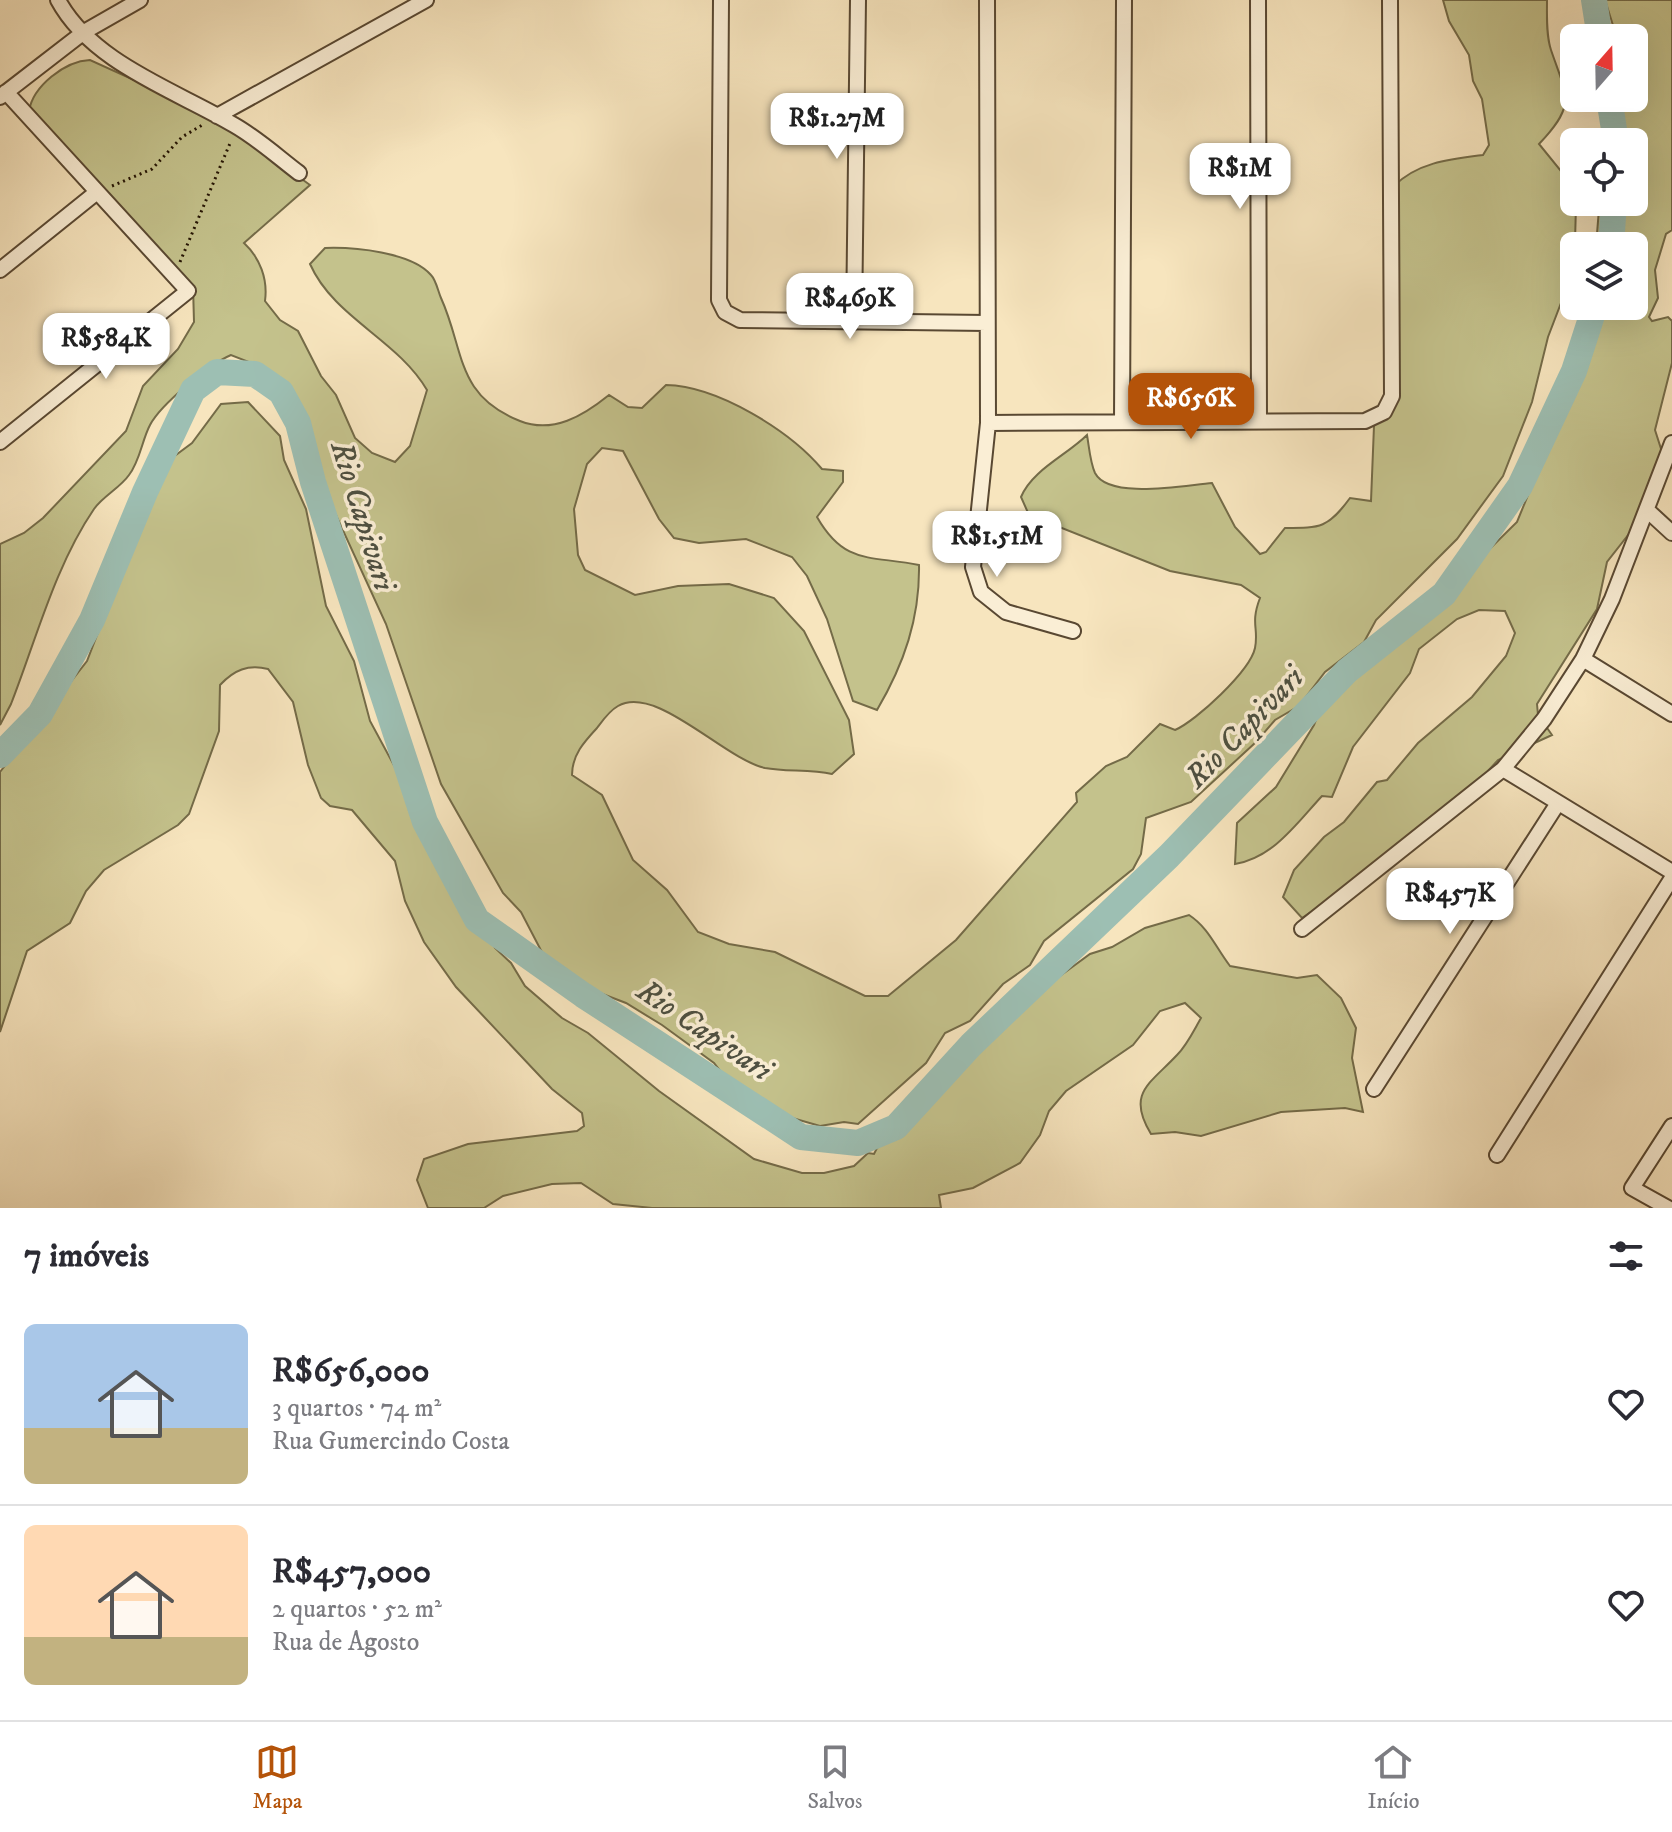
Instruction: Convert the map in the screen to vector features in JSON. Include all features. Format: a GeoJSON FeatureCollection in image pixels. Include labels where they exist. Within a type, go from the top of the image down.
{"type":"FeatureCollection","features":[{"type":"Feature","properties":{"kind":"street"},"geometry":{"type":"LineString","coordinates":[[58,0],[84,32],[112,57],[236,126],[299,173]]}},
{"type":"Feature","properties":{"kind":"street"},"geometry":{"type":"LineString","coordinates":[[0,442],[188,291],[3,95],[84,32],[140,0]]}},
{"type":"Feature","properties":{"kind":"street"},"geometry":{"type":"LineString","coordinates":[[217,116],[426,0]]}},
{"type":"Feature","properties":{"kind":"street"},"geometry":{"type":"LineString","coordinates":[[721,0],[719,300],[725,312],[740,320],[987,323]]}},
{"type":"Feature","properties":{"kind":"street"},"geometry":{"type":"LineString","coordinates":[[854,322],[858,0]]}},
{"type":"Feature","properties":{"kind":"street"},"geometry":{"type":"LineString","coordinates":[[987,0],[988,423],[973,567],[981,592],[1006,612],[1073,631]]}},
{"type":"Feature","properties":{"kind":"street"},"geometry":{"type":"LineString","coordinates":[[1122,422],[1124,0]]}},
{"type":"Feature","properties":{"kind":"street"},"geometry":{"type":"LineString","coordinates":[[1258,0],[1259,421]]}},
{"type":"Feature","properties":{"kind":"street"},"geometry":{"type":"LineString","coordinates":[[988,423],[1365,421],[1384,412],[1392,396],[1390,0]]}},
{"type":"Feature","properties":{"kind":"street"},"geometry":{"type":"LineString","coordinates":[[0,270],[97,192]]}},
{"type":"Feature","properties":{"kind":"street"},"geometry":{"type":"LineString","coordinates":[[1302,929],[1503,769],[1544,719],[1583,659],[1612,599],[1672,443]]}},
{"type":"Feature","properties":{"kind":"street"},"geometry":{"type":"LineString","coordinates":[[1647,510],[1672,533]]}},
{"type":"Feature","properties":{"kind":"street"},"geometry":{"type":"LineString","coordinates":[[1583,659],[1672,714]]}},
{"type":"Feature","properties":{"kind":"street"},"geometry":{"type":"LineString","coordinates":[[1497,1155],[1672,875],[1503,769]]}},
{"type":"Feature","properties":{"kind":"street"},"geometry":{"type":"LineString","coordinates":[[1374,1089],[1558,803]]}},
{"type":"Feature","properties":{"kind":"street"},"geometry":{"type":"LineString","coordinates":[[1668,1208],[1632,1188],[1672,1126]]}},
{"type":"Feature","properties":{"kind":"path"},"geometry":{"type":"LineString","coordinates":[[97,192],[152,169],[182,137],[217,116]]}},
{"type":"Feature","properties":{"kind":"path"},"geometry":{"type":"LineString","coordinates":[[175,277],[189,236],[217,181],[236,126]]}},
{"type":"Feature","properties":{"kind":"shaded area"},"geometry":{"type":"Polygon","coordinates":[[[1443,0],[1547,0],[1549,44],[1560,78],[1560,112],[1562,112],[1539,144],[1560,170],[1560,216],[1576,216],[1575,232],[1560,232],[1560,306],[1548,337],[1532,402],[1503,476],[1457,539],[1376,620],[1364,642],[1325,672],[1299,706],[1275,720],[1256,742],[1191,802],[1146,818],[1141,854],[1133,869],[1044,941],[1030,965],[1003,984],[970,1021],[945,1033],[926,1063],[858,1124],[844,1122],[820,1126],[768,1111],[729,1082],[714,1063],[662,1025],[626,1003],[579,985],[545,958],[521,912],[503,893],[441,784],[386,624],[284,402],[249,362],[231,355],[222,360],[187,386],[156,416],[133,469],[94,509],[80,531],[47,604],[11,704],[0,725],[0,544],[24,533],[43,518],[126,431],[143,386],[178,349],[194,322],[193,286],[29,111],[37,93],[52,76],[70,65],[90,60],[216,117],[310,185],[244,243],[262,269],[265,301],[280,320],[298,331],[321,376],[336,395],[355,438],[372,453],[395,462],[410,446],[427,390],[399,356],[350,314],[321,283],[310,264],[325,248],[366,250],[396,256],[422,267],[436,283],[465,370],[473,385],[499,410],[520,421],[544,425],[567,421],[609,395],[628,407],[642,408],[666,385],[686,387],[708,393],[752,413],[791,440],[822,469],[843,471],[843,482],[817,517],[827,533],[838,544],[860,556],[919,565],[917,604],[908,640],[877,710],[853,701],[827,619],[807,576],[792,557],[746,539],[699,543],[674,538],[659,519],[623,451],[602,448],[587,464],[574,509],[578,555],[585,570],[635,595],[678,586],[729,584],[774,598],[804,631],[849,720],[854,754],[832,774],[765,768],[748,762],[670,714],[651,705],[634,702],[618,706],[606,716],[580,749],[572,775],[602,795],[633,860],[667,890],[698,932],[729,944],[775,952],[865,996],[888,996],[956,940],[1077,802],[1076,793],[1106,766],[1127,757],[1160,724],[1175,730],[1196,717],[1233,682],[1255,648],[1255,620],[1260,598],[1241,585],[1170,571],[1029,515],[1021,497],[1033,479],[1087,435],[1095,473],[1115,486],[1149,489],[1212,483],[1235,527],[1260,554],[1266,552],[1285,528],[1323,524],[1336,515],[1350,498],[1371,501],[1374,426],[1386,394],[1394,186],[1424,167],[1483,155],[1489,145],[1482,99],[1473,81],[1469,55],[1449,21],[1443,0]]]}},
{"type":"Feature","properties":{"kind":"shaded area"},"geometry":{"type":"Polygon","coordinates":[[[1605,0],[1672,0],[1672,230],[1666,234],[1655,270],[1658,298],[1649,317],[1652,321],[1668,317],[1672,321],[1672,363],[1655,430],[1663,455],[1632,530],[1607,562],[1597,609],[1537,704],[1538,715],[1552,735],[1498,760],[1436,828],[1302,918],[1283,897],[1294,870],[1324,837],[1344,822],[1377,782],[1387,780],[1418,743],[1472,697],[1506,656],[1515,633],[1505,611],[1479,610],[1457,619],[1419,649],[1410,673],[1353,747],[1332,797],[1322,796],[1273,847],[1235,864],[1237,823],[1276,787],[1314,725],[1323,702],[1338,685],[1372,654],[1423,622],[1452,586],[1517,522],[1593,336],[1596,320],[1648,320],[1648,232],[1597,232],[1598,216],[1648,216],[1648,128],[1617,128],[1617,112],[1648,112],[1648,24],[1613,24],[1605,0]]]}},
{"type":"Feature","properties":{"kind":"shaded area"},"geometry":{"type":"Polygon","coordinates":[[[248,402],[280,436],[284,460],[306,509],[326,606],[354,661],[370,721],[410,795],[439,860],[485,926],[495,948],[511,963],[525,986],[562,1018],[588,1033],[659,1091],[754,1159],[802,1173],[824,1173],[854,1166],[868,1153],[874,1154],[934,1098],[1017,1001],[1045,987],[1090,954],[1112,947],[1145,928],[1189,915],[1207,932],[1230,966],[1297,978],[1317,975],[1341,998],[1356,1028],[1352,1058],[1363,1112],[1345,1108],[1281,1112],[1201,1136],[1175,1132],[1151,1134],[1141,1108],[1144,1090],[1181,1051],[1201,1018],[1185,1003],[1160,1011],[1133,1045],[1066,1091],[1049,1111],[1040,1135],[1020,1163],[973,1188],[939,1195],[941,1208],[652,1208],[613,1204],[581,1183],[552,1184],[503,1196],[484,1208],[428,1208],[417,1180],[424,1159],[468,1144],[577,1131],[584,1126],[582,1113],[552,1089],[456,987],[424,942],[405,901],[395,861],[352,810],[330,806],[321,798],[308,765],[293,702],[268,669],[254,667],[231,675],[220,685],[219,731],[189,814],[178,825],[104,870],[86,891],[70,923],[27,951],[0,1032],[0,772],[87,661],[141,521],[149,475],[192,443],[221,404],[248,402]]]}},
{"type":"Feature","properties":{"kind":"waterway","name":"Rio Capivari"},"geometry":{"type":"LineString","coordinates":[[1594,0],[1598,24]]}},
{"type":"Feature","properties":{"kind":"waterway","name":"Rio Capivari"},"geometry":{"type":"LineString","coordinates":[[1611,112],[1614,128]]}},
{"type":"Feature","properties":{"kind":"waterway","name":"Rio Capivari"},"geometry":{"type":"LineString","coordinates":[[1612,232],[1613,216]]}},
{"type":"Feature","properties":{"kind":"waterway","name":"Rio Capivari"},"geometry":{"type":"LineString","coordinates":[[0,755],[40,714],[92,620],[145,492],[193,390],[217,372],[255,374],[281,392],[298,423],[313,482],[425,822],[477,920],[583,995],[801,1137],[858,1143],[896,1127],[971,1045],[1169,856],[1347,671],[1444,594],[1520,486],[1574,371],[1590,320]]}}]}
